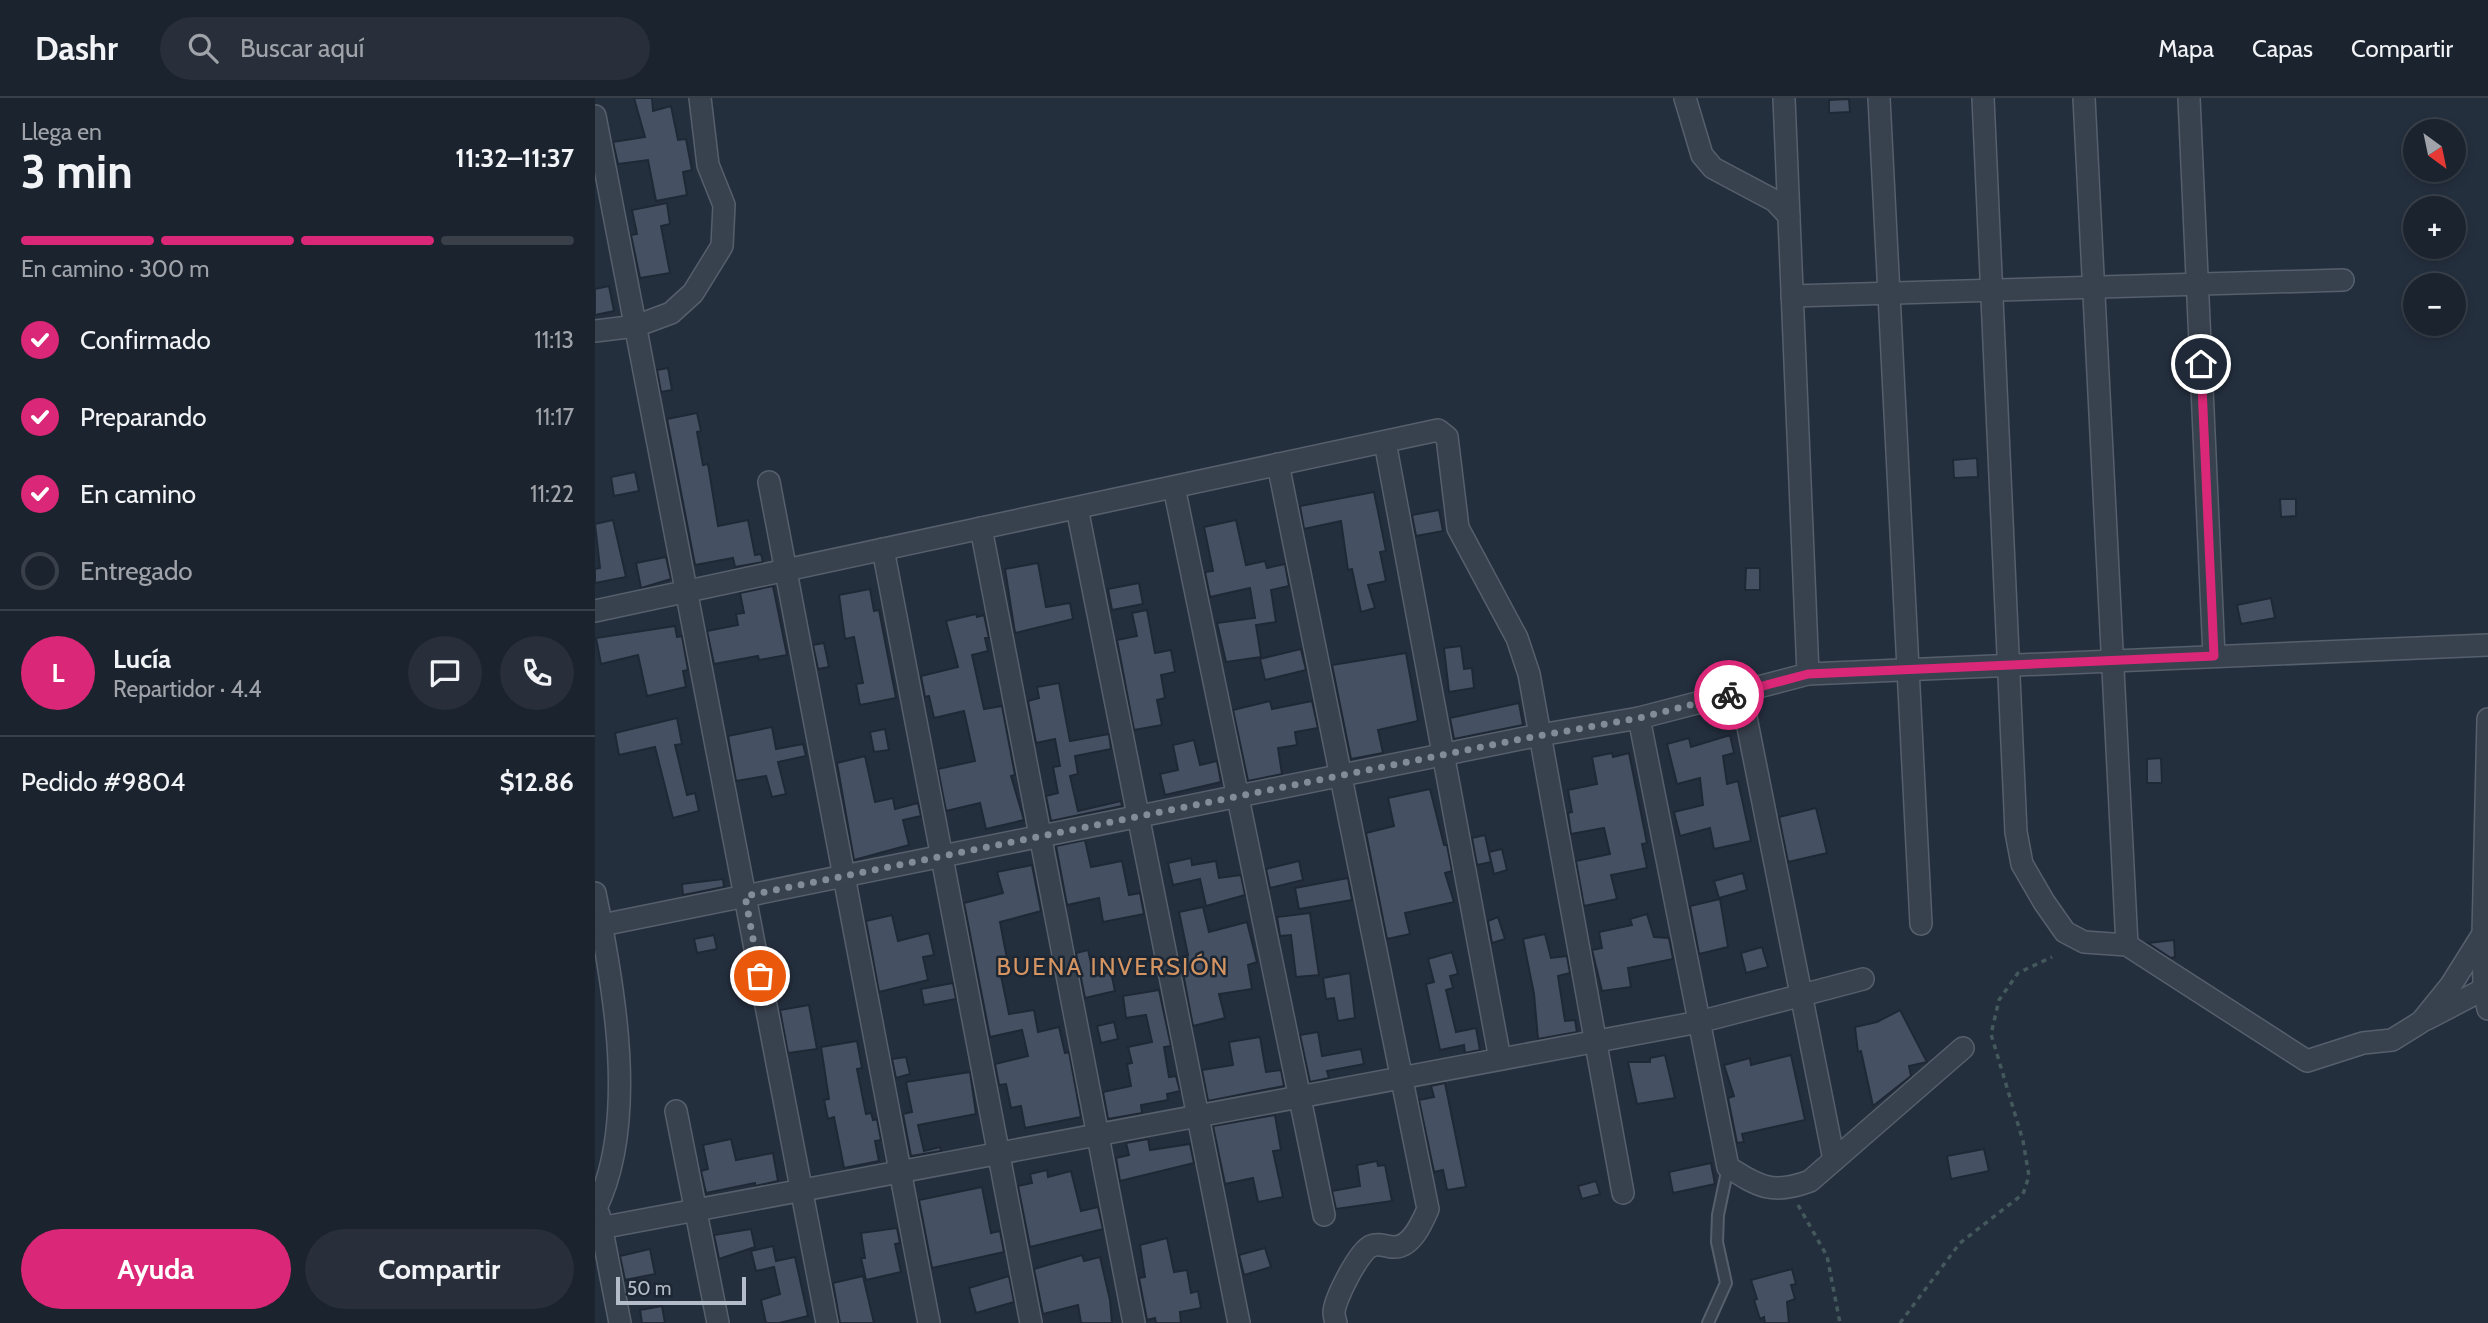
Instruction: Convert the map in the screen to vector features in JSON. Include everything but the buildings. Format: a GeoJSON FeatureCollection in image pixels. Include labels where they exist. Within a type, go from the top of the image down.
{"type":"FeatureCollection","features":[{"type":"Feature","properties":{"kind":"street"},"geometry":{"type":"LineString","coordinates":[[595,331],[636,326],[671,313],[693,293],[722,246],[724,205],[708,165],[700,98]]}},
{"type":"Feature","properties":{"kind":"street"},"geometry":{"type":"LineString","coordinates":[[1685,98],[1702,155],[1713,168],[1775,201],[1789,216]]}},
{"type":"Feature","properties":{"kind":"street"},"geometry":{"type":"LineString","coordinates":[[1784,98],[1808,674]]}},
{"type":"Feature","properties":{"kind":"street"},"geometry":{"type":"LineString","coordinates":[[1879,98],[1921,924]]}},
{"type":"Feature","properties":{"kind":"street"},"geometry":{"type":"LineString","coordinates":[[1983,98],[2016,832],[2022,864],[2065,932],[2084,942],[2127,945],[2307,1061],[2363,1043],[2392,1040],[2421,1022],[2486,999],[2483,934],[2488,719]]}},
{"type":"Feature","properties":{"kind":"street"},"geometry":{"type":"LineString","coordinates":[[2084,98],[2127,945]]}},
{"type":"Feature","properties":{"kind":"street"},"geometry":{"type":"LineString","coordinates":[[2189,98],[2214,656]]}},
{"type":"Feature","properties":{"kind":"street"},"geometry":{"type":"LineString","coordinates":[[595,116],[827,1323]]}},
{"type":"Feature","properties":{"kind":"street"},"geometry":{"type":"LineString","coordinates":[[1792,296],[2343,280]]}},
{"type":"Feature","properties":{"kind":"street"},"geometry":{"type":"LineString","coordinates":[[595,611],[1439,430],[1447,437],[1458,528],[1517,638],[1529,674],[1623,1193]]}},
{"type":"Feature","properties":{"kind":"street"},"geometry":{"type":"LineString","coordinates":[[1385,442],[1500,1059]]}},
{"type":"Feature","properties":{"kind":"street"},"geometry":{"type":"LineString","coordinates":[[1278,464],[1428,1209],[1420,1228],[1404,1244],[1396,1248],[1370,1246],[1360,1255],[1335,1303],[1333,1314],[1336,1323]]}},
{"type":"Feature","properties":{"kind":"street"},"geometry":{"type":"LineString","coordinates":[[769,482],[929,1323]]}},
{"type":"Feature","properties":{"kind":"street"},"geometry":{"type":"LineString","coordinates":[[1174,487],[1324,1215]]}},
{"type":"Feature","properties":{"kind":"street"},"geometry":{"type":"LineString","coordinates":[[1077,508],[1239,1323]]}},
{"type":"Feature","properties":{"kind":"street"},"geometry":{"type":"LineString","coordinates":[[981,528],[1134,1323]]}},
{"type":"Feature","properties":{"kind":"street"},"geometry":{"type":"LineString","coordinates":[[883,550],[1031,1323]]}},
{"type":"Feature","properties":{"kind":"street"},"geometry":{"type":"LineString","coordinates":[[602,925],[1443,754],[1639,718],[1808,674],[2488,645]]}},
{"type":"Feature","properties":{"kind":"street"},"geometry":{"type":"LineString","coordinates":[[1741,692],[1834,1160]]}},
{"type":"Feature","properties":{"kind":"street"},"geometry":{"type":"LineString","coordinates":[[1639,718],[1728,1167],[1759,1187],[1790,1188],[1810,1181],[1963,1048]]}},
{"type":"Feature","properties":{"kind":"street"},"geometry":{"type":"LineString","coordinates":[[595,893],[602,925],[621,1070],[617,1143],[597,1218],[620,1323]]}},
{"type":"Feature","properties":{"kind":"street"},"geometry":{"type":"LineString","coordinates":[[2421,1022],[2451,985],[2483,934]]}},
{"type":"Feature","properties":{"kind":"street"},"geometry":{"type":"LineString","coordinates":[[597,1218],[696,1210],[1299,1097],[1699,1021],[1863,979]]}},
{"type":"Feature","properties":{"kind":"street"},"geometry":{"type":"LineString","coordinates":[[676,1111],[718,1323]]}},
{"type":"Feature","properties":{"kind":"lane"},"geometry":{"type":"LineString","coordinates":[[1708,1323],[1726,1283],[1717,1242],[1718,1215],[1728,1167]]}},
{"type":"Feature","properties":{"kind":"path"},"geometry":{"type":"LineString","coordinates":[[1900,1323],[1960,1243],[2023,1194],[2029,1176],[2024,1141],[1991,1034],[1999,1000],[2018,973],[2052,957]]}},
{"type":"Feature","properties":{"kind":"path"},"geometry":{"type":"LineString","coordinates":[[1798,1205],[1827,1256],[1840,1323]]}},
{"type":"Feature","properties":{"kind":"way so far"},"geometry":{"type":"LineString","coordinates":[[760,976],[745,896],[1516,740],[1639,718],[1729,695]]}},
{"type":"Feature","properties":{"kind":"district","name":"BUENA INVERSIÓN"},"geometry":{"type":"Point","coordinates":[1113,966]}},
{"type":"Feature","properties":{"kind":"route"},"geometry":{"type":"LineString","coordinates":[[1729,695],[1808,674],[2214,656],[2201,364]]}}]}
